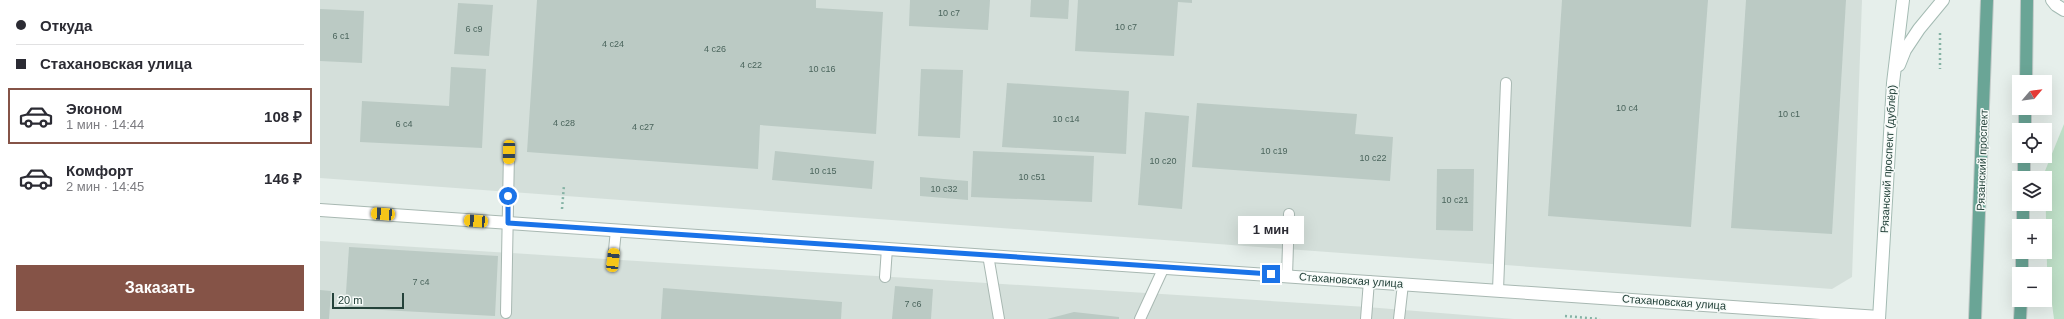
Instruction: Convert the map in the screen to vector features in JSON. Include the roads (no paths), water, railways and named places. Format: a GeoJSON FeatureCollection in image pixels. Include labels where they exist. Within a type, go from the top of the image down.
{"type":"FeatureCollection","features":[{"type":"Feature","properties":{"kind":"main road","name":"Рязанский проспект"},"geometry":{"type":"LineString","coordinates":[[1975,319],[1987,0]]}},
{"type":"Feature","properties":{"kind":"main road"},"geometry":{"type":"LineString","coordinates":[[2026,75],[2027,0]]}},
{"type":"Feature","properties":{"kind":"main road"},"geometry":{"type":"LineString","coordinates":[[2020,319],[2021,307]]}},
{"type":"Feature","properties":{"kind":"street","name":"Рязанский проспект (дублёр)"},"geometry":{"type":"LineString","coordinates":[[1879,318],[1893,83],[1903,0]]}},
{"type":"Feature","properties":{"kind":"street"},"geometry":{"type":"LineString","coordinates":[[1893,83],[1905,50],[1919,29],[1943,0]]}},
{"type":"Feature","properties":{"kind":"street"},"geometry":{"type":"LineString","coordinates":[[2052,0],[2056,5],[2064,10]]}},
{"type":"Feature","properties":{"kind":"street","name":"Стахановская улица"},"geometry":{"type":"LineString","coordinates":[[320,210],[1369,281],[1879,318]]}},
{"type":"Feature","properties":{"kind":"lane"},"geometry":{"type":"LineString","coordinates":[[1498,290],[1506,83]]}},
{"type":"Feature","properties":{"kind":"lane"},"geometry":{"type":"LineString","coordinates":[[506,313],[509,152]]}},
{"type":"Feature","properties":{"kind":"lane"},"geometry":{"type":"LineString","coordinates":[[1287,276],[1289,214]]}},
{"type":"Feature","properties":{"kind":"lane"},"geometry":{"type":"LineString","coordinates":[[613,260],[616,230]]}},
{"type":"Feature","properties":{"kind":"lane"},"geometry":{"type":"LineString","coordinates":[[885,277],[887,248]]}},
{"type":"Feature","properties":{"kind":"lane"},"geometry":{"type":"LineString","coordinates":[[988,255],[999,319]]}},
{"type":"Feature","properties":{"kind":"lane"},"geometry":{"type":"LineString","coordinates":[[1140,319],[1164,267]]}},
{"type":"Feature","properties":{"kind":"lane"},"geometry":{"type":"LineString","coordinates":[[1366,319],[1369,281]]}},
{"type":"Feature","properties":{"kind":"lane"},"geometry":{"type":"LineString","coordinates":[[1399,319],[1403,284]]}}]}
